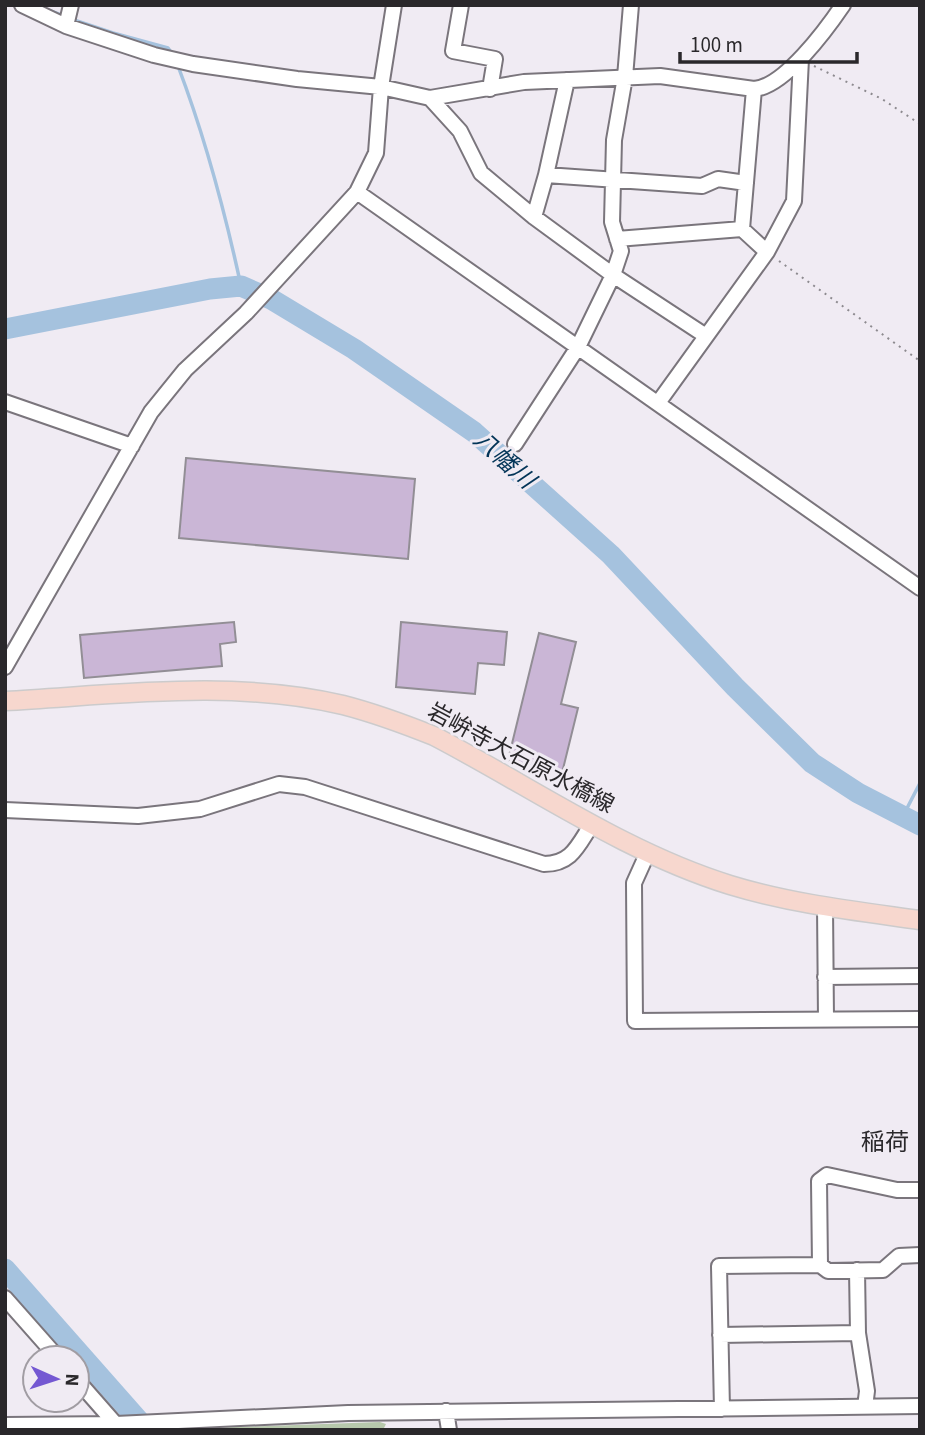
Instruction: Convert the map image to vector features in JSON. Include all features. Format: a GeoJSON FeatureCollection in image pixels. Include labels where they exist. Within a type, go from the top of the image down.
{"type":"FeatureCollection","features":[{"type":"Feature","properties":{"kind":"main road","name":"岩峅寺大石原水橋線"},"geometry":{"type":"LineString","coordinates":[[5,701],[206,691],[272,694],[342,705],[434,736],[592,824],[648,852],[730,885],[825,906],[920,920]]}},
{"type":"Feature","properties":{"kind":"street"},"geometry":{"type":"LineString","coordinates":[[22,5],[66,26],[154,55],[193,64],[297,79],[381,86],[430,99],[524,82],[625,77],[660,76],[754,89],[765,88],[801,59],[843,5]]}},
{"type":"Feature","properties":{"kind":"street"},"geometry":{"type":"LineString","coordinates":[[66,26],[71,5]]}},
{"type":"Feature","properties":{"kind":"street"},"geometry":{"type":"LineString","coordinates":[[5,667],[151,412],[185,370],[246,313],[357,192],[376,153],[381,86],[394,5]]}},
{"type":"Feature","properties":{"kind":"street"},"geometry":{"type":"LineString","coordinates":[[461,5],[453,51],[495,59],[490,89]]}},
{"type":"Feature","properties":{"kind":"street"},"geometry":{"type":"LineString","coordinates":[[515,444],[578,347],[613,275],[621,251],[612,222],[614,140],[625,77],[631,5]]}},
{"type":"Feature","properties":{"kind":"street"},"geometry":{"type":"LineString","coordinates":[[658,403],[767,252],[794,201],[801,59]]}},
{"type":"Feature","properties":{"kind":"street"},"geometry":{"type":"LineString","coordinates":[[534,217],[567,80]]}},
{"type":"Feature","properties":{"kind":"street"},"geometry":{"type":"LineString","coordinates":[[742,229],[754,89]]}},
{"type":"Feature","properties":{"kind":"street"},"geometry":{"type":"LineString","coordinates":[[430,99],[460,131],[481,173],[534,217],[613,275],[706,336]]}},
{"type":"Feature","properties":{"kind":"street"},"geometry":{"type":"LineString","coordinates":[[546,175],[702,186],[718,179],[746,183]]}},
{"type":"Feature","properties":{"kind":"street"},"geometry":{"type":"LineString","coordinates":[[357,192],[920,588]]}},
{"type":"Feature","properties":{"kind":"street"},"geometry":{"type":"LineString","coordinates":[[617,239],[742,229],[767,252]]}},
{"type":"Feature","properties":{"kind":"street"},"geometry":{"type":"LineString","coordinates":[[5,402],[132,446]]}},
{"type":"Feature","properties":{"kind":"street"},"geometry":{"type":"LineString","coordinates":[[5,810],[138,816],[200,809],[238,799],[263,788],[290,784],[544,864],[557,864],[567,859],[592,824]]}},
{"type":"Feature","properties":{"kind":"street"},"geometry":{"type":"LineString","coordinates":[[648,852],[634,883],[635,1021],[920,1019]]}},
{"type":"Feature","properties":{"kind":"street"},"geometry":{"type":"LineString","coordinates":[[825,906],[826,1019]]}},
{"type":"Feature","properties":{"kind":"street"},"geometry":{"type":"LineString","coordinates":[[825,977],[920,976]]}},
{"type":"Feature","properties":{"kind":"street"},"geometry":{"type":"LineString","coordinates":[[820,1265],[820,1181],[827,1175],[897,1190],[920,1189]]}},
{"type":"Feature","properties":{"kind":"street"},"geometry":{"type":"LineString","coordinates":[[722,1409],[719,1266],[820,1265],[828,1271],[883,1270],[899,1256],[920,1255]]}},
{"type":"Feature","properties":{"kind":"street"},"geometry":{"type":"LineString","coordinates":[[857,1270],[858,1333],[867,1391],[865,1407]]}},
{"type":"Feature","properties":{"kind":"street"},"geometry":{"type":"LineString","coordinates":[[7,1304],[45,1344]]}},
{"type":"Feature","properties":{"kind":"street"},"geometry":{"type":"LineString","coordinates":[[720,1335],[858,1333]]}},
{"type":"Feature","properties":{"kind":"street"},"geometry":{"type":"LineString","coordinates":[[91,1396],[119,1427]]}},
{"type":"Feature","properties":{"kind":"street"},"geometry":{"type":"LineString","coordinates":[[5,1425],[119,1427],[348,1413],[920,1406]]}},
{"type":"Feature","properties":{"kind":"street"},"geometry":{"type":"LineString","coordinates":[[446,1411],[449,1430]]}},
{"type":"Feature","properties":{"kind":"path"},"geometry":{"type":"LineString","coordinates":[[801,59],[882,99],[920,124]]}},
{"type":"Feature","properties":{"kind":"path"},"geometry":{"type":"LineString","coordinates":[[767,252],[920,360]]}},
{"type":"Feature","properties":{"kind":"green space"},"geometry":{"type":"Polygon","coordinates":[[[380,1422],[386,1424],[383,1430],[152,1430],[380,1422]]]}},
{"type":"Feature","properties":{"kind":"building"},"geometry":{"type":"Polygon","coordinates":[[[186,458],[415,479],[408,559],[179,538],[186,458]]]}},
{"type":"Feature","properties":{"kind":"building"},"geometry":{"type":"Polygon","coordinates":[[[234,622],[236,642],[220,644],[222,666],[84,678],[80,635],[234,622]]]}},
{"type":"Feature","properties":{"kind":"building"},"geometry":{"type":"Polygon","coordinates":[[[401,622],[507,632],[504,665],[478,663],[475,694],[396,687],[401,622]]]}},
{"type":"Feature","properties":{"kind":"building"},"geometry":{"type":"Polygon","coordinates":[[[539,633],[576,642],[561,704],[578,708],[562,773],[508,760],[539,633]]]}},
{"type":"Feature","properties":{"kind":"waterway"},"geometry":{"type":"LineString","coordinates":[[45,9],[64,16]]}},
{"type":"Feature","properties":{"kind":"waterway"},"geometry":{"type":"LineString","coordinates":[[71,19],[168,48],[174,56]]}},
{"type":"Feature","properties":{"kind":"waterway"},"geometry":{"type":"LineString","coordinates":[[178,66],[214,175],[241,286]]}},
{"type":"Feature","properties":{"kind":"waterway","name":"八幡川"},"geometry":{"type":"LineString","coordinates":[[5,329],[210,289],[241,286],[271,299],[354,349],[474,432],[611,555],[735,687],[812,763],[858,793],[920,825]]}},
{"type":"Feature","properties":{"kind":"waterway"},"geometry":{"type":"LineString","coordinates":[[903,816],[920,783]]}},
{"type":"Feature","properties":{"kind":"waterway"},"geometry":{"type":"LineString","coordinates":[[5,1269],[147,1430]]}},
{"type":"Feature","properties":{"kind":"district","name":"稲荷"},"geometry":{"type":"Point","coordinates":[885,1142]}}]}
